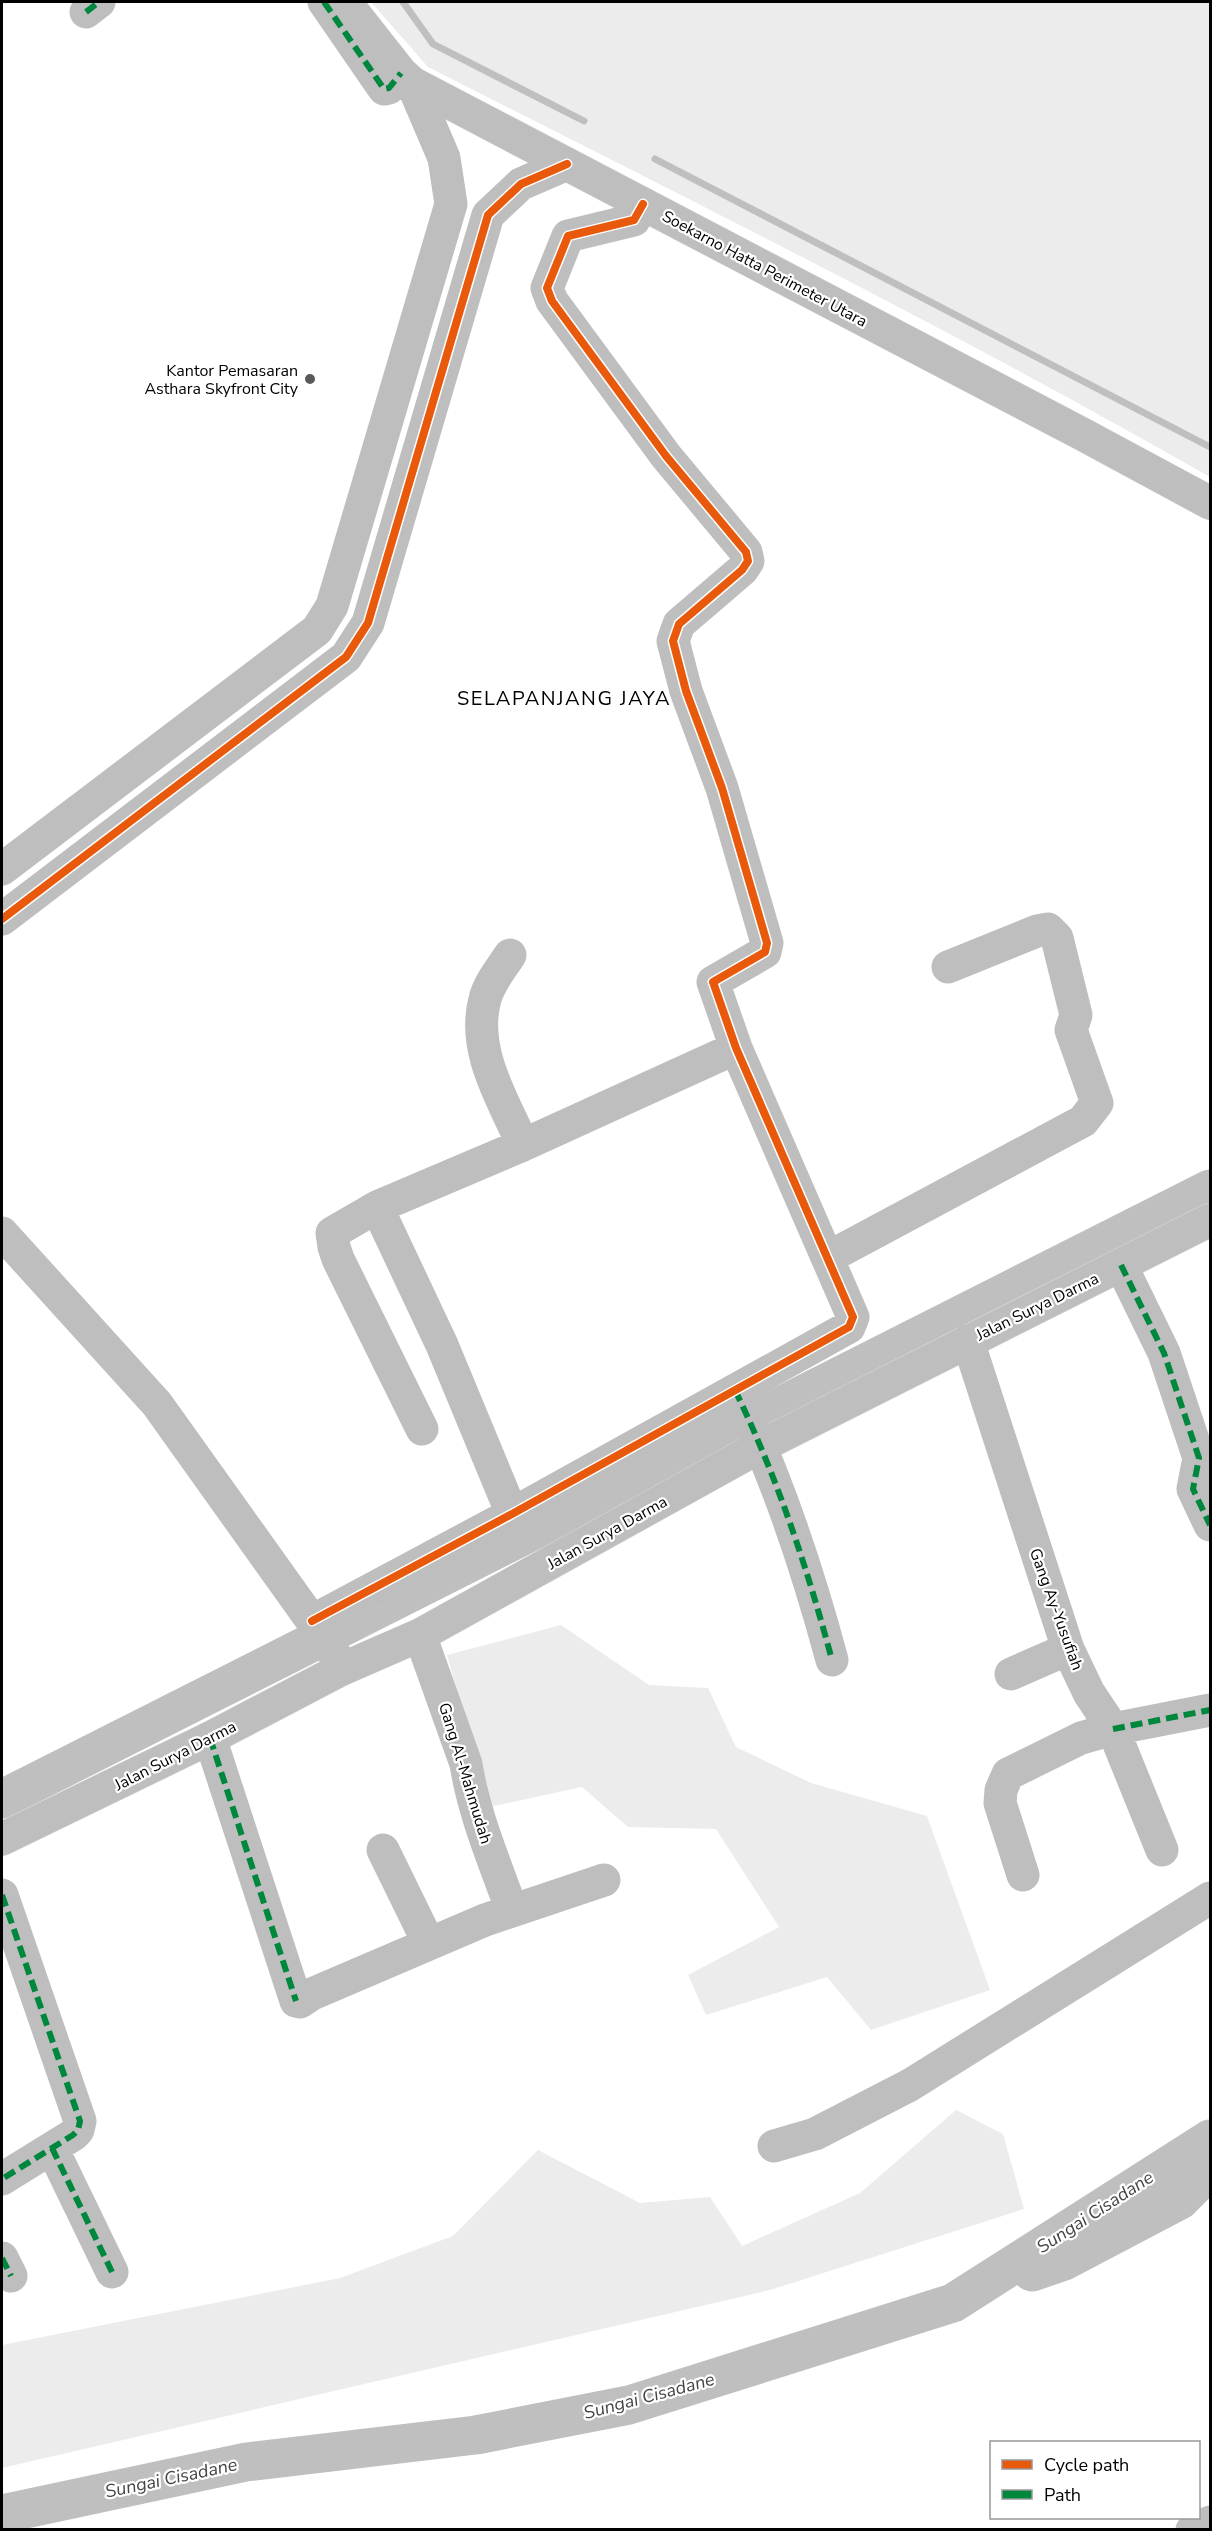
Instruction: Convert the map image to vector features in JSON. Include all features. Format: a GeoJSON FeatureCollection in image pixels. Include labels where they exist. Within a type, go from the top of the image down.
{"type":"FeatureCollection","features":[{"type":"Feature","properties":{"kind":"street"},"geometry":{"type":"LineString","coordinates":[[2,869],[317,630],[332,606],[451,204],[444,158],[407,78],[384,89],[324,2]]}},
{"type":"Feature","properties":{"kind":"street","name":"Soekarno Hatta Perimeter Utara"},"geometry":{"type":"LineString","coordinates":[[345,2],[407,78],[1210,503]]}},
{"type":"Feature","properties":{"kind":"street"},"geometry":{"type":"LineString","coordinates":[[2,919],[346,657],[368,623],[488,215],[521,184],[567,164]]}},
{"type":"Feature","properties":{"kind":"street"},"geometry":{"type":"LineString","coordinates":[[314,1623],[512,1514],[748,1418],[849,1327],[853,1317],[829,1257],[736,1048],[713,982],[765,952],[767,943],[722,788],[686,691],[673,641],[679,624],[742,570],[748,561],[746,552],[666,456],[552,302],[547,288],[567,236],[634,220],[643,204]]}},
{"type":"Feature","properties":{"kind":"street"},"geometry":{"type":"LineString","coordinates":[[402,368],[439,381]]}},
{"type":"Feature","properties":{"kind":"street"},"geometry":{"type":"LineString","coordinates":[[92,801],[116,832]]}},
{"type":"Feature","properties":{"kind":"street"},"geometry":{"type":"LineString","coordinates":[[65,821],[89,852]]}},
{"type":"Feature","properties":{"kind":"street"},"geometry":{"type":"LineString","coordinates":[[829,1257],[1083,1122],[1097,1103],[1071,1030],[1076,1015],[1057,938],[1048,929],[1037,931],[948,967]]}},
{"type":"Feature","properties":{"kind":"street"},"geometry":{"type":"LineString","coordinates":[[510,955],[495,977],[485,999],[481,1030],[486,1060],[523,1145]]}},
{"type":"Feature","properties":{"kind":"street"},"geometry":{"type":"LineString","coordinates":[[422,1429],[334,1247],[332,1233],[377,1207],[523,1145],[736,1048]]}},
{"type":"Feature","properties":{"kind":"street"},"geometry":{"type":"LineString","coordinates":[[377,1207],[442,1345],[512,1514]]}},
{"type":"Feature","properties":{"kind":"street","name":"Jalan Surya Darma"},"geometry":{"type":"LineString","coordinates":[[2,1839],[210,1738],[340,1664],[420,1635],[748,1418],[968,1341],[1210,1220]]}},
{"type":"Feature","properties":{"kind":"street"},"geometry":{"type":"LineString","coordinates":[[2,1233],[157,1404],[314,1623],[340,1664]]}},
{"type":"Feature","properties":{"kind":"street"},"geometry":{"type":"LineString","coordinates":[[1121,1265],[1164,1353],[1199,1458],[1193,1489],[1210,1525]]}},
{"type":"Feature","properties":{"kind":"street","name":"Gang Ay-Yusufiah"},"geometry":{"type":"LineString","coordinates":[[968,1341],[1068,1649],[1089,1693],[1113,1729],[1162,1850]]}},
{"type":"Feature","properties":{"kind":"street"},"geometry":{"type":"LineString","coordinates":[[748,1418],[810,1577],[832,1660]]}},
{"type":"Feature","properties":{"kind":"street","name":"Gang Al-Mahmudah"},"geometry":{"type":"LineString","coordinates":[[420,1635],[466,1764],[480,1822],[512,1911]]}},
{"type":"Feature","properties":{"kind":"street"},"geometry":{"type":"LineString","coordinates":[[1011,1674],[1068,1649]]}},
{"type":"Feature","properties":{"kind":"street"},"geometry":{"type":"LineString","coordinates":[[1023,1875],[1000,1803],[1001,1790],[1008,1774],[1081,1738],[1113,1729],[1210,1710]]}},
{"type":"Feature","properties":{"kind":"street"},"geometry":{"type":"LineString","coordinates":[[210,1738],[296,2001],[300,2002],[312,1994],[512,1911],[604,1880]]}},
{"type":"Feature","properties":{"kind":"street"},"geometry":{"type":"LineString","coordinates":[[383,1850],[429,1944]]}},
{"type":"Feature","properties":{"kind":"street"},"geometry":{"type":"LineString","coordinates":[[2,1895],[80,2121],[78,2130],[73,2135],[2,2179]]}},
{"type":"Feature","properties":{"kind":"street"},"geometry":{"type":"LineString","coordinates":[[774,2146],[815,2134],[910,2085],[1210,1898]]}},
{"type":"Feature","properties":{"kind":"street"},"geometry":{"type":"LineString","coordinates":[[52,2148],[112,2272]]}},
{"type":"Feature","properties":{"kind":"street"},"geometry":{"type":"LineString","coordinates":[[1192,2529],[1210,2522]]}},
{"type":"Feature","properties":{"kind":"shaded area"},"geometry":{"type":"Polygon","coordinates":[[[371,2],[1210,2],[1210,477],[920,318],[428,67],[371,2]]]}},
{"type":"Feature","properties":{"kind":"shaded area"},"geometry":{"type":"Polygon","coordinates":[[[561,1625],[649,1685],[708,1688],[736,1747],[811,1783],[927,1816],[990,1990],[871,2030],[827,1977],[706,2015],[688,1975],[779,1927],[716,1829],[628,1827],[582,1787],[489,1807],[447,1655],[561,1625]]]}},
{"type":"Feature","properties":{"kind":"shaded area"},"geometry":{"type":"Polygon","coordinates":[[[956,2110],[1003,2134],[1024,2209],[770,2290],[2,2468],[2,2345],[340,2278],[453,2236],[538,2150],[640,2203],[710,2197],[742,2246],[860,2193],[956,2110]]]}},
{"type":"Feature","properties":{"kind":"waterway"},"geometry":{"type":"LineString","coordinates":[[403,2],[433,44],[584,121]]}},
{"type":"Feature","properties":{"kind":"waterway"},"geometry":{"type":"LineString","coordinates":[[655,159],[1210,447]]}},
{"type":"Feature","properties":{"kind":"waterway"},"geometry":{"type":"LineString","coordinates":[[2,1799],[1210,1189]]}},
{"type":"Feature","properties":{"kind":"waterway","name":"Sungai Cisadane"},"geometry":{"type":"LineString","coordinates":[[2,2514],[246,2462],[476,2435],[629,2405],[953,2303],[1210,2139]]}},
{"type":"Feature","properties":{"kind":"waterway"},"geometry":{"type":"LineString","coordinates":[[1032,2272],[1064,2261],[1180,2200],[1210,2170]]}},
{"type":"Feature","properties":{"kind":"marked path"},"geometry":{"type":"LineString","coordinates":[[86,12],[99,2]]}},
{"type":"Feature","properties":{"kind":"marked path"},"geometry":{"type":"LineString","coordinates":[[324,2],[384,89],[389,88],[401,73]]}},
{"type":"Feature","properties":{"kind":"marked path"},"geometry":{"type":"LineString","coordinates":[[1121,1265],[1164,1353],[1199,1458],[1193,1489],[1210,1525]]}},
{"type":"Feature","properties":{"kind":"marked path"},"geometry":{"type":"LineString","coordinates":[[735,1390],[778,1489],[832,1660]]}},
{"type":"Feature","properties":{"kind":"marked path"},"geometry":{"type":"LineString","coordinates":[[1113,1729],[1210,1710]]}},
{"type":"Feature","properties":{"kind":"marked path"},"geometry":{"type":"LineString","coordinates":[[210,1738],[296,2001]]}},
{"type":"Feature","properties":{"kind":"marked path"},"geometry":{"type":"LineString","coordinates":[[2,1895],[80,2121],[78,2130],[73,2135],[2,2179]]}},
{"type":"Feature","properties":{"kind":"marked path"},"geometry":{"type":"LineString","coordinates":[[52,2148],[112,2272]]}},
{"type":"Feature","properties":{"kind":"marked path"},"geometry":{"type":"LineString","coordinates":[[2,2258],[11,2276]]}},
{"type":"Feature","properties":{"kind":"cycle path"},"geometry":{"type":"LineString","coordinates":[[2,919],[346,657],[368,623],[488,215],[521,184],[567,164]]}},
{"type":"Feature","properties":{"kind":"cycle path"},"geometry":{"type":"LineString","coordinates":[[312,1621],[512,1514],[849,1327],[853,1317],[736,1048],[713,982],[765,952],[767,943],[722,788],[686,691],[673,641],[679,624],[742,570],[748,561],[746,552],[666,456],[552,301],[547,288],[568,236],[634,220],[643,204]]}},
{"type":"Feature","properties":{"kind":"place","name":"Kantor Pemasaran Asthara Skyfront City"},"geometry":{"type":"Point","coordinates":[310,379]}},
{"type":"Feature","properties":{"kind":"district","name":"SELAPANJANG JAYA"},"geometry":{"type":"Point","coordinates":[564,698]}}]}
